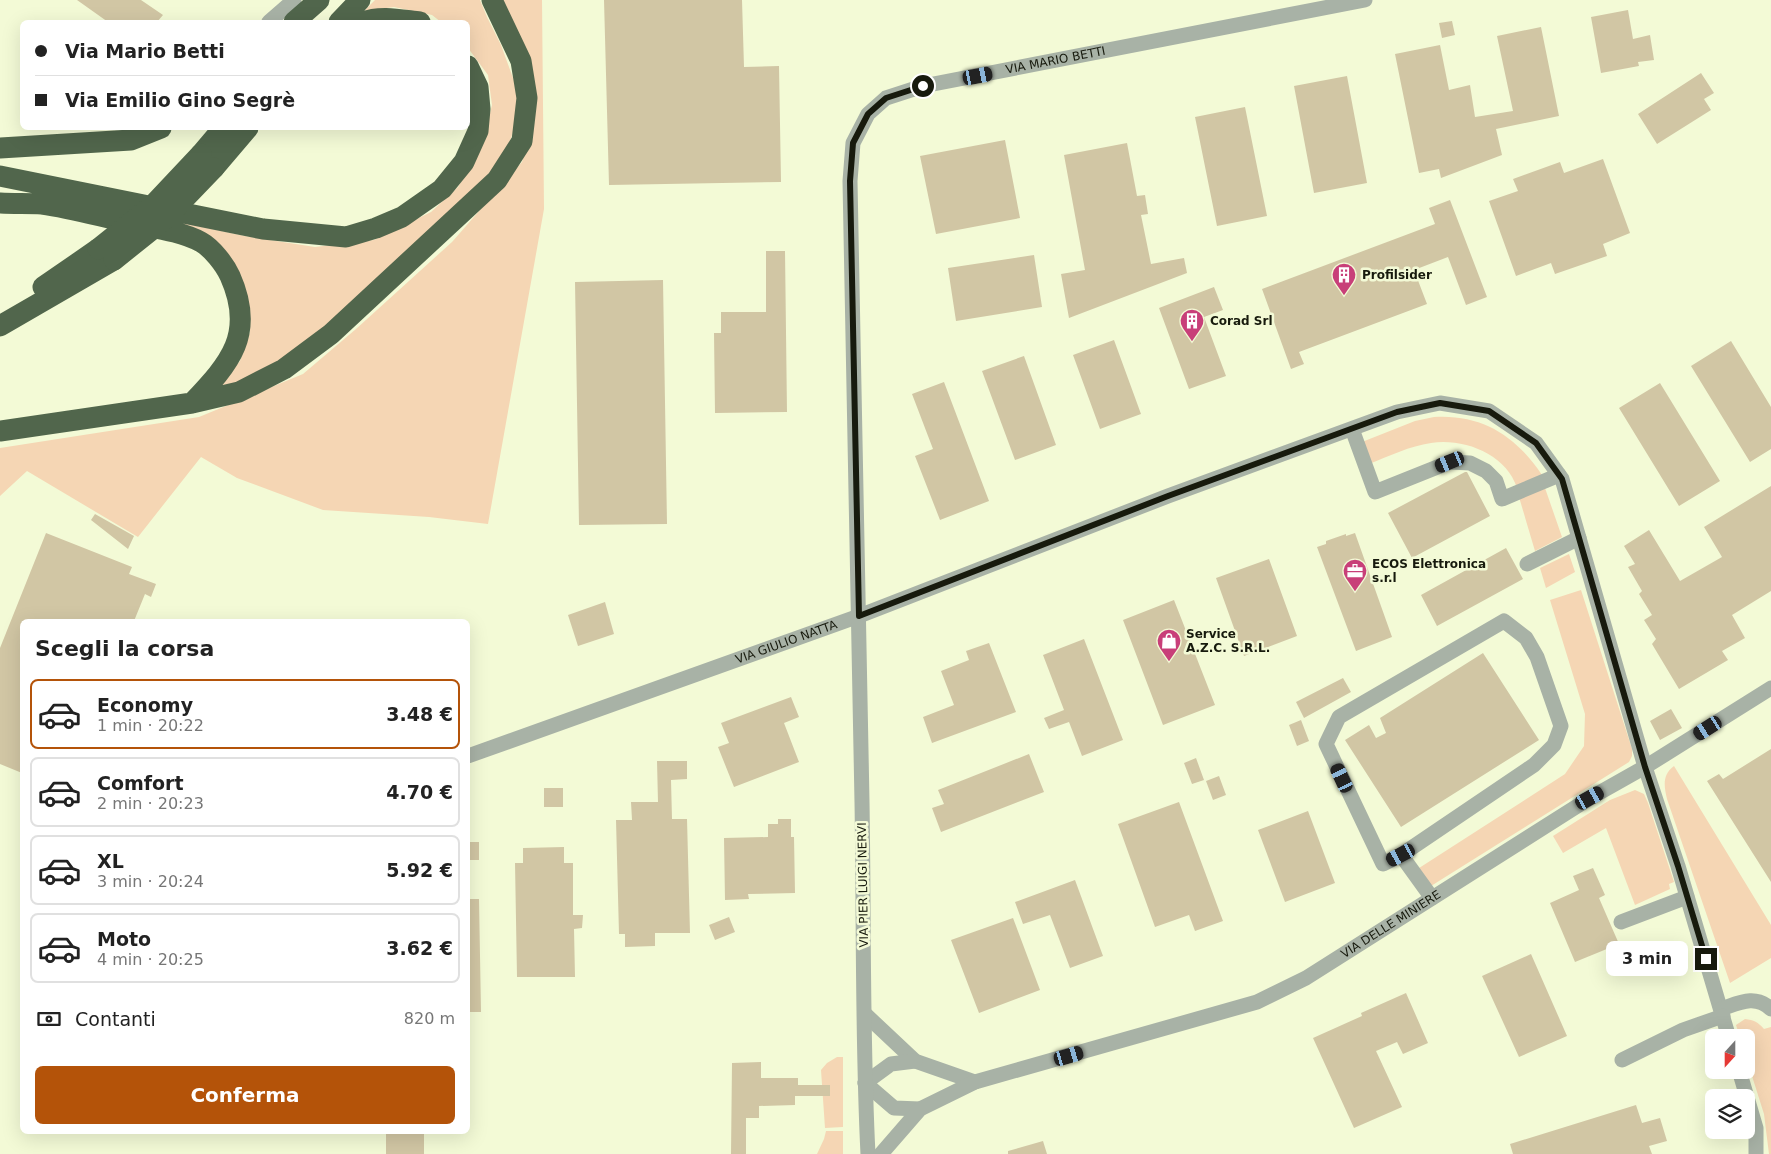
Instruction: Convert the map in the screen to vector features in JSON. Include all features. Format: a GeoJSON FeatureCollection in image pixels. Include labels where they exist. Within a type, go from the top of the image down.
{"type":"FeatureCollection","features":[{"type":"Feature","properties":{"kind":"highway"},"geometry":{"type":"LineString","coordinates":[[296,20],[319,0]]}},
{"type":"Feature","properties":{"kind":"highway"},"geometry":{"type":"LineString","coordinates":[[314,20],[331,0]]}},
{"type":"Feature","properties":{"kind":"highway"},"geometry":{"type":"LineString","coordinates":[[341,20],[360,0]]}},
{"type":"Feature","properties":{"kind":"highway"},"geometry":{"type":"LineString","coordinates":[[0,431],[192,403],[239,392],[284,368],[324,340],[497,180],[522,140],[527,98],[521,61],[492,0]]}},
{"type":"Feature","properties":{"kind":"highway"},"geometry":{"type":"LineString","coordinates":[[368,20],[392,18],[406,20]]}},
{"type":"Feature","properties":{"kind":"highway"},"geometry":{"type":"LineString","coordinates":[[0,176],[263,229],[346,237],[376,228],[402,217],[442,189],[464,162],[478,131],[480,109],[478,87],[470,70]]}},
{"type":"Feature","properties":{"kind":"highway"},"geometry":{"type":"LineString","coordinates":[[0,148],[131,140],[156,130]]}},
{"type":"Feature","properties":{"kind":"highway"},"geometry":{"type":"LineString","coordinates":[[208,161],[222,130]]}},
{"type":"Feature","properties":{"kind":"highway"},"geometry":{"type":"LineString","coordinates":[[0,326],[106,254],[153,205],[246,130]]}},
{"type":"Feature","properties":{"kind":"highway"},"geometry":{"type":"LineString","coordinates":[[0,203],[42,204],[173,232],[202,243],[224,264],[238,294],[241,322],[235,346],[228,362],[192,403]]}},
{"type":"Feature","properties":{"kind":"highway"},"geometry":{"type":"LineString","coordinates":[[0,312],[106,254]]}},
{"type":"Feature","properties":{"kind":"street"},"geometry":{"type":"LineString","coordinates":[[271,20],[294,0]]}},
{"type":"Feature","properties":{"kind":"street","name":"VIA MARIO BETTI"},"geometry":{"type":"LineString","coordinates":[[859,616],[850,181],[853,143],[868,114],[886,98],[923,86],[1365,0]]}},
{"type":"Feature","properties":{"kind":"street","name":"VIA GIULIO NATTA"},"geometry":{"type":"LineString","coordinates":[[470,755],[859,616],[1168,496],[1397,412],[1440,403],[1489,411],[1536,443],[1562,479],[1645,767],[1727,1029]]}},
{"type":"Feature","properties":{"kind":"street"},"geometry":{"type":"LineString","coordinates":[[1352,428],[1375,492],[1450,462],[1470,463],[1486,471],[1496,481],[1502,499],[1559,475]]}},
{"type":"Feature","properties":{"kind":"street"},"geometry":{"type":"LineString","coordinates":[[1527,564],[1579,538]]}},
{"type":"Feature","properties":{"kind":"street","name":"VIA PIER LUIGI NERVI"},"geometry":{"type":"LineString","coordinates":[[859,616],[865,1014],[864,1083],[868,1154]]}},
{"type":"Feature","properties":{"kind":"street"},"geometry":{"type":"LineString","coordinates":[[1504,621],[1526,638],[1537,657],[1561,726],[1554,745],[1534,765],[1401,855],[1383,864],[1326,744],[1330,732],[1339,717],[1504,621]]}},
{"type":"Feature","properties":{"kind":"street","name":"VIA DELLE MINIERE"},"geometry":{"type":"LineString","coordinates":[[881,1154],[920,1109],[975,1082],[1257,1002],[1306,978],[1590,798],[1645,767],[1771,688]]}},
{"type":"Feature","properties":{"kind":"street"},"geometry":{"type":"LineString","coordinates":[[1401,855],[1432,898]]}},
{"type":"Feature","properties":{"kind":"street"},"geometry":{"type":"LineString","coordinates":[[1621,922],[1687,897]]}},
{"type":"Feature","properties":{"kind":"street"},"geometry":{"type":"LineString","coordinates":[[1622,1060],[1750,999],[1771,1009]]}},
{"type":"Feature","properties":{"kind":"street"},"geometry":{"type":"LineString","coordinates":[[865,1014],[915,1061],[975,1082]]}},
{"type":"Feature","properties":{"kind":"street"},"geometry":{"type":"LineString","coordinates":[[864,1083],[892,1064],[915,1061]]}},
{"type":"Feature","properties":{"kind":"street"},"geometry":{"type":"LineString","coordinates":[[1742,1079],[1756,1128],[1756,1154]]}},
{"type":"Feature","properties":{"kind":"street","name":"VIA DELLE MINIERE"},"geometry":{"type":"LineString","coordinates":[[864,1083],[894,1108],[920,1109]]}},
{"type":"Feature","properties":{"kind":"shaded area"},"geometry":{"type":"Polygon","coordinates":[[[375,0],[480,0],[501,45],[517,89],[518,117],[508,147],[488,179],[322,332],[269,370],[217,390],[240,361],[250,332],[248,301],[179,222],[245,236],[315,247],[374,240],[431,212],[458,187],[482,146],[492,105],[488,75],[470,51],[470,20],[438,20],[432,15],[394,7],[364,11],[375,0]]]}},
{"type":"Feature","properties":{"kind":"shaded area"},"geometry":{"type":"Polygon","coordinates":[[[502,0],[542,0],[544,209],[488,524],[429,517],[323,510],[237,478],[201,457],[138,537],[27,471],[0,496],[0,448],[199,417],[303,374],[452,242],[522,162],[535,119],[533,79],[502,0]]]}},
{"type":"Feature","properties":{"kind":"shaded area"},"geometry":{"type":"Polygon","coordinates":[[[1434,417],[1467,419],[1496,430],[1521,449],[1542,475],[1517,488],[1512,476],[1494,458],[1470,446],[1444,442],[1415,446],[1369,464],[1362,442],[1415,421],[1434,417]]]}},
{"type":"Feature","properties":{"kind":"shaded area"},"geometry":{"type":"Polygon","coordinates":[[[1545,488],[1562,537],[1535,551],[1519,497],[1545,488]]]}},
{"type":"Feature","properties":{"kind":"shaded area"},"geometry":{"type":"Polygon","coordinates":[[[1569,554],[1575,572],[1546,588],[1540,568],[1569,554]]]}},
{"type":"Feature","properties":{"kind":"shaded area"},"geometry":{"type":"Polygon","coordinates":[[[1581,590],[1632,749],[1632,756],[1629,762],[1431,886],[1416,870],[1565,774],[1584,746],[1585,714],[1550,600],[1581,590]]]}},
{"type":"Feature","properties":{"kind":"shaded area"},"geometry":{"type":"Polygon","coordinates":[[[1674,766],[1771,925],[1771,958],[1730,983],[1667,799],[1666,777],[1667,773],[1674,766]]]}},
{"type":"Feature","properties":{"kind":"shaded area"},"geometry":{"type":"Polygon","coordinates":[[[1635,790],[1644,794],[1648,803],[1674,882],[1669,884],[1670,889],[1635,905],[1606,828],[1563,853],[1553,836],[1610,800],[1635,790]]]}},
{"type":"Feature","properties":{"kind":"shaded area"},"geometry":{"type":"Polygon","coordinates":[[[1745,1019],[1756,1022],[1764,1029],[1771,1027],[1771,1154],[1769,1154],[1764,1114],[1753,1079],[1755,1079],[1755,1029],[1737,1029],[1736,1025],[1745,1019]]]}},
{"type":"Feature","properties":{"kind":"shaded area"},"geometry":{"type":"Polygon","coordinates":[[[837,1057],[843,1057],[843,1127],[825,1128],[821,1070],[827,1063],[837,1057]]]}},
{"type":"Feature","properties":{"kind":"shaded area"},"geometry":{"type":"Polygon","coordinates":[[[826,1131],[843,1131],[843,1154],[817,1154],[826,1131]]]}},
{"type":"Feature","properties":{"kind":"building"},"geometry":{"type":"Polygon","coordinates":[[[77,0],[141,0],[163,15],[159,20],[105,20],[77,0]]]}},
{"type":"Feature","properties":{"kind":"building"},"geometry":{"type":"Polygon","coordinates":[[[604,0],[742,0],[744,67],[779,66],[781,182],[609,185],[604,0]]]}},
{"type":"Feature","properties":{"kind":"building"},"geometry":{"type":"Polygon","coordinates":[[[1628,10],[1633,39],[1650,35],[1654,60],[1638,62],[1639,66],[1601,73],[1591,17],[1628,10]]]}},
{"type":"Feature","properties":{"kind":"building"},"geometry":{"type":"Polygon","coordinates":[[[1452,21],[1455,35],[1442,38],[1439,23],[1452,21]]]}},
{"type":"Feature","properties":{"kind":"building"},"geometry":{"type":"Polygon","coordinates":[[[1541,27],[1559,116],[1496,129],[1502,155],[1441,178],[1439,169],[1419,173],[1395,54],[1440,45],[1449,90],[1470,85],[1475,117],[1513,111],[1497,36],[1541,27]]]}},
{"type":"Feature","properties":{"kind":"building"},"geometry":{"type":"Polygon","coordinates":[[[1701,73],[1714,93],[1704,99],[1711,110],[1657,144],[1638,114],[1701,73]]]}},
{"type":"Feature","properties":{"kind":"building"},"geometry":{"type":"Polygon","coordinates":[[[1347,76],[1367,183],[1314,193],[1294,86],[1347,76]]]}},
{"type":"Feature","properties":{"kind":"building"},"geometry":{"type":"Polygon","coordinates":[[[1245,107],[1267,216],[1217,226],[1195,117],[1245,107]]]}},
{"type":"Feature","properties":{"kind":"building"},"geometry":{"type":"Polygon","coordinates":[[[1005,140],[1020,218],[936,234],[920,156],[1005,140]]]}},
{"type":"Feature","properties":{"kind":"building"},"geometry":{"type":"Polygon","coordinates":[[[1127,143],[1137,196],[1145,195],[1148,214],[1141,215],[1151,264],[1184,258],[1187,273],[1069,318],[1061,274],[1085,270],[1064,155],[1127,143]]]}},
{"type":"Feature","properties":{"kind":"building"},"geometry":{"type":"Polygon","coordinates":[[[1603,159],[1630,233],[1603,244],[1607,256],[1555,274],[1551,263],[1516,276],[1489,201],[1518,191],[1513,179],[1560,162],[1564,173],[1603,159]]]}},
{"type":"Feature","properties":{"kind":"building","name":"Profilsider"},"geometry":{"type":"Polygon","coordinates":[[[1450,200],[1487,297],[1466,305],[1448,257],[1414,270],[1427,304],[1299,352],[1304,364],[1291,369],[1262,289],[1435,224],[1429,208],[1450,200]]]}},
{"type":"Feature","properties":{"kind":"building"},"geometry":{"type":"Polygon","coordinates":[[[766,251],[785,251],[787,412],[715,413],[714,333],[721,333],[721,312],[766,312],[766,251]]]}},
{"type":"Feature","properties":{"kind":"building"},"geometry":{"type":"Polygon","coordinates":[[[1034,255],[1042,307],[956,321],[948,268],[1034,255]]]}},
{"type":"Feature","properties":{"kind":"building"},"geometry":{"type":"Polygon","coordinates":[[[663,280],[667,524],[579,525],[575,282],[663,280]]]}},
{"type":"Feature","properties":{"kind":"building","name":"Corad Srl"},"geometry":{"type":"Polygon","coordinates":[[[1214,287],[1223,310],[1204,317],[1226,376],[1189,389],[1159,308],[1214,287]]]}},
{"type":"Feature","properties":{"kind":"building"},"geometry":{"type":"Polygon","coordinates":[[[1114,340],[1141,414],[1100,429],[1073,355],[1114,340]]]}},
{"type":"Feature","properties":{"kind":"building"},"geometry":{"type":"Polygon","coordinates":[[[1731,341],[1771,407],[1771,449],[1750,462],[1691,366],[1731,341]]]}},
{"type":"Feature","properties":{"kind":"building"},"geometry":{"type":"Polygon","coordinates":[[[1024,356],[1056,445],[1015,460],[982,371],[1024,356]]]}},
{"type":"Feature","properties":{"kind":"building"},"geometry":{"type":"Polygon","coordinates":[[[944,382],[989,501],[940,520],[915,456],[933,449],[912,394],[944,382]]]}},
{"type":"Feature","properties":{"kind":"building"},"geometry":{"type":"Polygon","coordinates":[[[1660,383],[1720,481],[1679,506],[1619,408],[1660,383]]]}},
{"type":"Feature","properties":{"kind":"building"},"geometry":{"type":"Polygon","coordinates":[[[1467,472],[1490,516],[1412,558],[1388,513],[1467,472]]]}},
{"type":"Feature","properties":{"kind":"building"},"geometry":{"type":"Polygon","coordinates":[[[1771,486],[1771,591],[1732,615],[1745,638],[1722,651],[1728,660],[1679,689],[1652,644],[1656,639],[1644,620],[1652,615],[1639,594],[1642,591],[1628,567],[1635,564],[1624,546],[1649,530],[1680,581],[1722,557],[1704,527],[1771,486]]]}},
{"type":"Feature","properties":{"kind":"building"},"geometry":{"type":"Polygon","coordinates":[[[95,514],[134,536],[128,549],[91,520],[95,514]]]}},
{"type":"Feature","properties":{"kind":"building"},"geometry":{"type":"Polygon","coordinates":[[[46,533],[132,567],[129,574],[156,584],[151,597],[145,594],[135,619],[20,619],[20,772],[0,764],[0,648],[46,533]]]}},
{"type":"Feature","properties":{"kind":"building","name":"ECOS Elettronica s.r.l"},"geometry":{"type":"Polygon","coordinates":[[[1355,533],[1392,637],[1356,651],[1317,547],[1326,544],[1326,541],[1355,533]]]}},
{"type":"Feature","properties":{"kind":"building"},"geometry":{"type":"Polygon","coordinates":[[[1506,548],[1523,579],[1437,626],[1421,595],[1506,548]]]}},
{"type":"Feature","properties":{"kind":"building"},"geometry":{"type":"Polygon","coordinates":[[[1269,559],[1297,636],[1244,656],[1216,578],[1269,559]]]}},
{"type":"Feature","properties":{"kind":"building","name":"Service A.Z.C. S.R.L."},"geometry":{"type":"Polygon","coordinates":[[[1174,600],[1215,705],[1163,725],[1123,620],[1174,600]]]}},
{"type":"Feature","properties":{"kind":"building"},"geometry":{"type":"Polygon","coordinates":[[[605,602],[614,634],[578,646],[568,615],[605,602]]]}},
{"type":"Feature","properties":{"kind":"building"},"geometry":{"type":"Polygon","coordinates":[[[1084,639],[1123,740],[1082,756],[1069,722],[1049,729],[1044,718],[1064,710],[1043,655],[1084,639]]]}},
{"type":"Feature","properties":{"kind":"building"},"geometry":{"type":"Polygon","coordinates":[[[989,643],[1016,712],[932,743],[923,717],[954,705],[941,671],[969,660],[966,651],[989,643]]]}},
{"type":"Feature","properties":{"kind":"building"},"geometry":{"type":"Polygon","coordinates":[[[1483,653],[1539,740],[1401,827],[1345,740],[1369,725],[1376,738],[1386,733],[1380,718],[1483,653]]]}},
{"type":"Feature","properties":{"kind":"building"},"geometry":{"type":"Polygon","coordinates":[[[1343,678],[1351,692],[1304,718],[1296,702],[1343,678]]]}},
{"type":"Feature","properties":{"kind":"building"},"geometry":{"type":"Polygon","coordinates":[[[791,697],[799,717],[784,723],[799,762],[734,787],[718,747],[729,743],[721,723],[791,697]]]}},
{"type":"Feature","properties":{"kind":"building"},"geometry":{"type":"Polygon","coordinates":[[[1671,709],[1682,728],[1660,740],[1650,721],[1671,709]]]}},
{"type":"Feature","properties":{"kind":"building"},"geometry":{"type":"Polygon","coordinates":[[[1301,720],[1309,741],[1297,746],[1289,725],[1301,720]]]}},
{"type":"Feature","properties":{"kind":"building"},"geometry":{"type":"Polygon","coordinates":[[[1771,749],[1771,882],[1707,781],[1719,774],[1723,779],[1771,749]]]}},
{"type":"Feature","properties":{"kind":"building"},"geometry":{"type":"Polygon","coordinates":[[[1029,754],[1044,792],[941,832],[932,808],[944,804],[938,790],[1029,754]]]}},
{"type":"Feature","properties":{"kind":"building"},"geometry":{"type":"Polygon","coordinates":[[[1196,758],[1204,780],[1192,784],[1184,763],[1196,758]]]}},
{"type":"Feature","properties":{"kind":"building"},"geometry":{"type":"Polygon","coordinates":[[[657,761],[687,761],[687,779],[671,780],[672,819],[687,819],[690,933],[655,933],[655,946],[625,947],[625,934],[619,934],[616,820],[632,820],[631,802],[658,802],[657,761]]]}},
{"type":"Feature","properties":{"kind":"building"},"geometry":{"type":"Polygon","coordinates":[[[1219,776],[1226,795],[1213,800],[1206,781],[1219,776]]]}},
{"type":"Feature","properties":{"kind":"building"},"geometry":{"type":"Polygon","coordinates":[[[544,788],[563,788],[563,807],[544,807],[544,788]]]}},
{"type":"Feature","properties":{"kind":"building"},"geometry":{"type":"Polygon","coordinates":[[[1179,802],[1223,921],[1195,931],[1189,915],[1155,927],[1118,824],[1179,802]]]}},
{"type":"Feature","properties":{"kind":"building"},"geometry":{"type":"Polygon","coordinates":[[[1308,811],[1335,883],[1285,902],[1258,830],[1308,811]]]}},
{"type":"Feature","properties":{"kind":"building"},"geometry":{"type":"Polygon","coordinates":[[[778,819],[791,819],[791,837],[794,837],[795,893],[748,894],[749,899],[725,900],[724,838],[768,837],[768,824],[778,824],[778,819]]]}},
{"type":"Feature","properties":{"kind":"building"},"geometry":{"type":"Polygon","coordinates":[[[470,842],[479,842],[479,860],[470,860],[470,842]]]}},
{"type":"Feature","properties":{"kind":"building"},"geometry":{"type":"Polygon","coordinates":[[[564,847],[564,863],[573,863],[573,915],[583,915],[582,928],[574,929],[575,977],[517,977],[515,863],[523,863],[523,848],[564,847]]]}},
{"type":"Feature","properties":{"kind":"building"},"geometry":{"type":"Polygon","coordinates":[[[1593,868],[1605,895],[1599,898],[1619,944],[1575,962],[1550,903],[1579,890],[1573,876],[1593,868]]]}},
{"type":"Feature","properties":{"kind":"building"},"geometry":{"type":"Polygon","coordinates":[[[1075,880],[1103,956],[1070,968],[1050,915],[1023,924],[1015,902],[1075,880]]]}},
{"type":"Feature","properties":{"kind":"building"},"geometry":{"type":"Polygon","coordinates":[[[470,899],[479,899],[481,1012],[470,1012],[470,899]]]}},
{"type":"Feature","properties":{"kind":"building"},"geometry":{"type":"Polygon","coordinates":[[[729,917],[735,932],[715,940],[709,925],[729,917]]]}},
{"type":"Feature","properties":{"kind":"building"},"geometry":{"type":"Polygon","coordinates":[[[1013,918],[1040,990],[979,1013],[951,940],[1013,918]]]}},
{"type":"Feature","properties":{"kind":"building"},"geometry":{"type":"Polygon","coordinates":[[[1531,954],[1567,1036],[1519,1057],[1482,976],[1531,954]]]}},
{"type":"Feature","properties":{"kind":"building"},"geometry":{"type":"Polygon","coordinates":[[[1406,993],[1428,1043],[1403,1054],[1397,1042],[1376,1051],[1402,1107],[1354,1128],[1313,1038],[1362,1016],[1361,1013],[1406,993]]]}},
{"type":"Feature","properties":{"kind":"building"},"geometry":{"type":"Polygon","coordinates":[[[761,1062],[761,1078],[798,1078],[798,1085],[830,1085],[830,1096],[795,1096],[795,1105],[759,1106],[759,1118],[746,1118],[746,1154],[731,1154],[732,1063],[761,1062]]]}},
{"type":"Feature","properties":{"kind":"building"},"geometry":{"type":"Polygon","coordinates":[[[1636,1105],[1642,1123],[1660,1118],[1667,1141],[1649,1146],[1652,1154],[1513,1154],[1510,1144],[1636,1105]]]}},
{"type":"Feature","properties":{"kind":"building"},"geometry":{"type":"Polygon","coordinates":[[[386,1134],[424,1134],[424,1154],[386,1154],[386,1134]]]}},
{"type":"Feature","properties":{"kind":"building"},"geometry":{"type":"Polygon","coordinates":[[[1043,1141],[1047,1154],[1008,1154],[1008,1151],[1043,1141]]]}},
{"type":"Feature","properties":{"kind":"place","name":"Profilsider"},"geometry":{"type":"Point","coordinates":[1344,296]}},
{"type":"Feature","properties":{"kind":"place","name":"Corad Srl"},"geometry":{"type":"Point","coordinates":[1192,342]}},
{"type":"Feature","properties":{"kind":"place","name":"ECOS Elettronica s.r.l"},"geometry":{"type":"Point","coordinates":[1355,592]}},
{"type":"Feature","properties":{"kind":"place","name":"Service A.Z.C. S.R.L."},"geometry":{"type":"Point","coordinates":[1169,662]}},
{"type":"Feature","properties":{"kind":"route"},"geometry":{"type":"LineString","coordinates":[[923,86],[886,98],[868,114],[853,143],[850,181],[859,616],[1168,496],[1397,412],[1440,403],[1489,411],[1536,443],[1562,479],[1645,767],[1706,959]]}}]}
